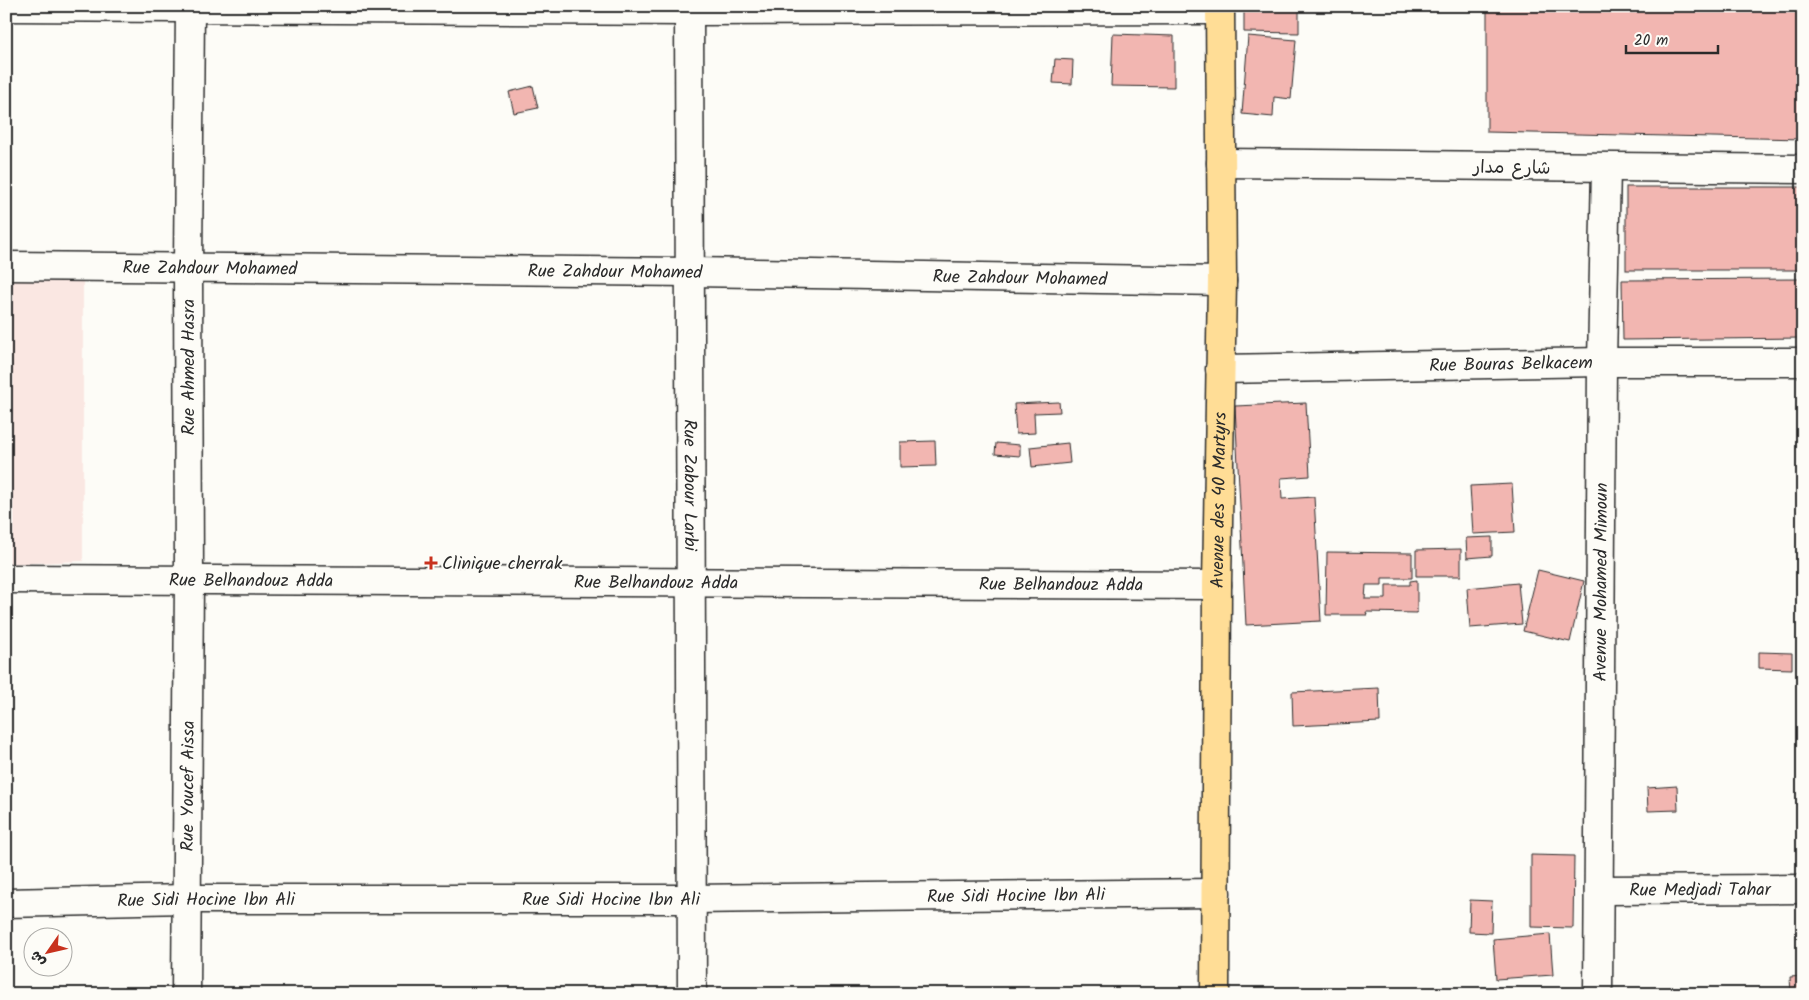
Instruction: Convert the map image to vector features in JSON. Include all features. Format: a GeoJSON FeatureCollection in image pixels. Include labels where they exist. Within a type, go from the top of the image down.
{"type":"FeatureCollection","features":[{"type":"Feature","properties":{"kind":"main road","name":"Avenue des 40 Martyrs"},"geometry":{"type":"LineString","coordinates":[[1215,994],[1217,585],[1222,280],[1220,8]]}},
{"type":"Feature","properties":{"kind":"street"},"geometry":{"type":"LineString","coordinates":[[6,6],[689,9],[1220,8]]}},
{"type":"Feature","properties":{"kind":"street","name":"Rue Ahmed Hasra"},"geometry":{"type":"LineString","coordinates":[[189,579],[188,267],[190,7]]}},
{"type":"Feature","properties":{"kind":"street","name":"Rue Zabour Larbi"},"geometry":{"type":"LineString","coordinates":[[689,9],[692,994]]}},
{"type":"Feature","properties":{"kind":"street","name":"شارع مدار"},"geometry":{"type":"LineString","coordinates":[[1221,164],[1803,169]]}},
{"type":"Feature","properties":{"kind":"street","name":"Avenue Mohamed Mimoun"},"geometry":{"type":"LineString","coordinates":[[1598,994],[1602,362],[1606,168]]}},
{"type":"Feature","properties":{"kind":"street","name":"Rue Zahdour Mohamed"},"geometry":{"type":"LineString","coordinates":[[6,266],[691,272],[1222,280]]}},
{"type":"Feature","properties":{"kind":"street","name":"Rue Bouras Belkacem"},"geometry":{"type":"LineString","coordinates":[[1220,368],[1602,362],[1803,362]]}},
{"type":"Feature","properties":{"kind":"street","name":"Rue Belhandouz Adda"},"geometry":{"type":"LineString","coordinates":[[6,579],[1217,585]]}},
{"type":"Feature","properties":{"kind":"street","name":"Rue Youcef Aissa"},"geometry":{"type":"LineString","coordinates":[[186,994],[189,579]]}},
{"type":"Feature","properties":{"kind":"street","name":"Rue Medjadi Tahar"},"geometry":{"type":"LineString","coordinates":[[1599,890],[1803,889]]}},
{"type":"Feature","properties":{"kind":"street","name":"Rue Sidi Hocine Ibn Ali"},"geometry":{"type":"LineString","coordinates":[[6,903],[186,899],[692,899],[1216,893]]}},
{"type":"Feature","properties":{"kind":"shaded area"},"geometry":{"type":"Polygon","coordinates":[[[83,278],[83,561],[6,564],[6,279],[83,278]]]}},
{"type":"Feature","properties":{"kind":"building"},"geometry":{"type":"Polygon","coordinates":[[[1244,6],[1299,6],[1299,33],[1244,32],[1244,6]]]}},
{"type":"Feature","properties":{"kind":"building"},"geometry":{"type":"Polygon","coordinates":[[[1487,6],[1803,6],[1803,139],[1487,132],[1487,6]]]}},
{"type":"Feature","properties":{"kind":"building"},"geometry":{"type":"Polygon","coordinates":[[[1113,34],[1174,36],[1174,87],[1111,86],[1113,34]]]}},
{"type":"Feature","properties":{"kind":"building"},"geometry":{"type":"Polygon","coordinates":[[[1248,36],[1296,40],[1291,99],[1274,97],[1273,117],[1242,114],[1248,36]]]}},
{"type":"Feature","properties":{"kind":"building"},"geometry":{"type":"Polygon","coordinates":[[[1055,59],[1073,60],[1072,84],[1053,83],[1055,59]]]}},
{"type":"Feature","properties":{"kind":"building"},"geometry":{"type":"Polygon","coordinates":[[[533,86],[538,108],[514,113],[509,92],[533,86]]]}},
{"type":"Feature","properties":{"kind":"building"},"geometry":{"type":"Polygon","coordinates":[[[1626,187],[1803,187],[1803,270],[1626,270],[1626,187]]]}},
{"type":"Feature","properties":{"kind":"building"},"geometry":{"type":"Polygon","coordinates":[[[1803,279],[1803,338],[1623,340],[1622,280],[1803,279]]]}},
{"type":"Feature","properties":{"kind":"building"},"geometry":{"type":"Polygon","coordinates":[[[1059,402],[1060,412],[1034,413],[1035,433],[1016,434],[1014,404],[1059,402]]]}},
{"type":"Feature","properties":{"kind":"building"},"geometry":{"type":"Polygon","coordinates":[[[1306,403],[1310,476],[1281,478],[1282,499],[1314,497],[1321,621],[1246,625],[1235,406],[1306,403]]]}},
{"type":"Feature","properties":{"kind":"building"},"geometry":{"type":"Polygon","coordinates":[[[935,441],[936,466],[900,467],[900,442],[935,441]]]}},
{"type":"Feature","properties":{"kind":"building"},"geometry":{"type":"Polygon","coordinates":[[[996,443],[1020,445],[1020,456],[995,454],[996,443]]]}},
{"type":"Feature","properties":{"kind":"building"},"geometry":{"type":"Polygon","coordinates":[[[1068,443],[1070,463],[1032,467],[1030,447],[1068,443]]]}},
{"type":"Feature","properties":{"kind":"building"},"geometry":{"type":"Polygon","coordinates":[[[1512,484],[1515,532],[1473,534],[1470,486],[1512,484]]]}},
{"type":"Feature","properties":{"kind":"building"},"geometry":{"type":"Polygon","coordinates":[[[1492,537],[1492,556],[1467,558],[1466,538],[1492,537]]]}},
{"type":"Feature","properties":{"kind":"building"},"geometry":{"type":"Polygon","coordinates":[[[1461,549],[1461,576],[1416,576],[1416,550],[1461,549]]]}},
{"type":"Feature","properties":{"kind":"building"},"geometry":{"type":"Polygon","coordinates":[[[1327,552],[1412,553],[1412,578],[1382,578],[1382,585],[1366,585],[1365,599],[1386,599],[1386,585],[1410,585],[1410,581],[1417,580],[1417,613],[1366,612],[1367,615],[1326,615],[1327,552]]]}},
{"type":"Feature","properties":{"kind":"building"},"geometry":{"type":"Polygon","coordinates":[[[1538,570],[1584,581],[1570,642],[1523,631],[1538,570]]]}},
{"type":"Feature","properties":{"kind":"building"},"geometry":{"type":"Polygon","coordinates":[[[1518,583],[1522,624],[1470,628],[1467,588],[1518,583]]]}},
{"type":"Feature","properties":{"kind":"building"},"geometry":{"type":"Polygon","coordinates":[[[1759,652],[1792,653],[1792,669],[1759,668],[1759,652]]]}},
{"type":"Feature","properties":{"kind":"building"},"geometry":{"type":"Polygon","coordinates":[[[1379,688],[1380,722],[1293,726],[1292,692],[1379,688]]]}},
{"type":"Feature","properties":{"kind":"building"},"geometry":{"type":"Polygon","coordinates":[[[1677,786],[1678,810],[1648,811],[1647,788],[1677,786]]]}},
{"type":"Feature","properties":{"kind":"building"},"geometry":{"type":"Polygon","coordinates":[[[1531,855],[1574,856],[1573,928],[1531,927],[1531,855]]]}},
{"type":"Feature","properties":{"kind":"building"},"geometry":{"type":"Polygon","coordinates":[[[1470,900],[1492,901],[1491,933],[1469,932],[1470,900]]]}},
{"type":"Feature","properties":{"kind":"building"},"geometry":{"type":"Polygon","coordinates":[[[1550,934],[1553,975],[1496,979],[1493,939],[1550,934]]]}},
{"type":"Feature","properties":{"kind":"building"},"geometry":{"type":"Polygon","coordinates":[[[1803,976],[1803,994],[1791,994],[1790,977],[1803,976]]]}},
{"type":"Feature","properties":{"kind":"place","name":"Clinique cherrak"},"geometry":{"type":"Point","coordinates":[431,563]}}]}
